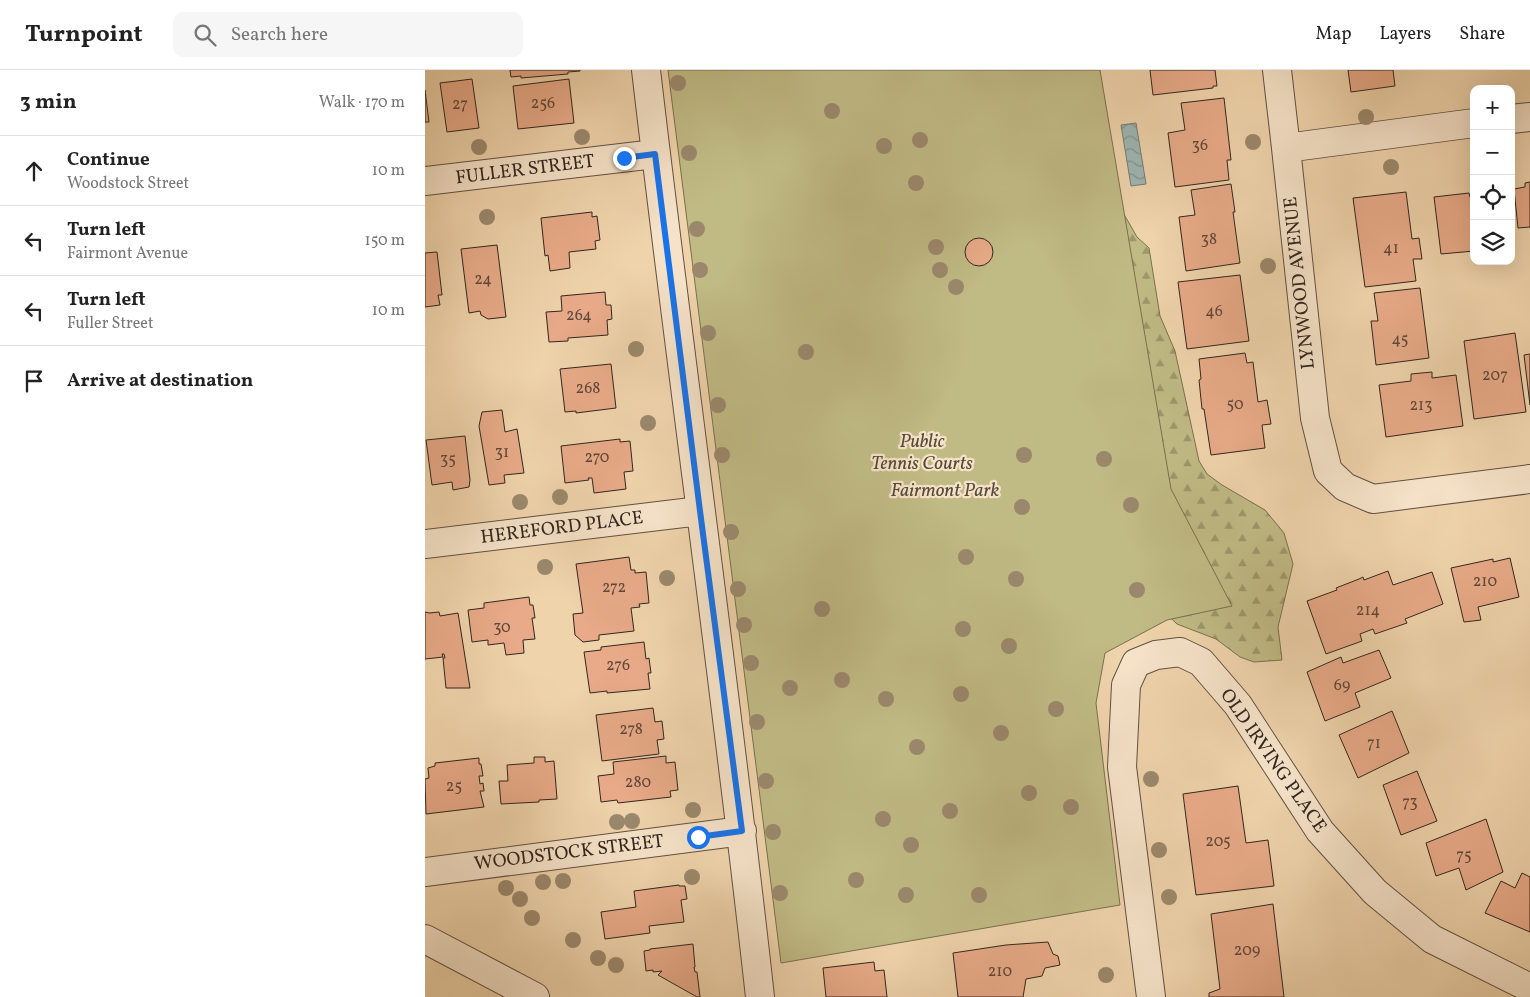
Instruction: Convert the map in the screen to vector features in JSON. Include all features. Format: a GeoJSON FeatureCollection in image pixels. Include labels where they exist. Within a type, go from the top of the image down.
{"type":"FeatureCollection","features":[{"type":"Feature","properties":{"kind":"street"},"geometry":{"type":"LineString","coordinates":[[645,70],[742,831],[760,997]]}},
{"type":"Feature","properties":{"kind":"street","name":"LYNWOOD AVENUE"},"geometry":{"type":"LineString","coordinates":[[1277,70],[1315,418],[1328,471],[1345,487],[1373,499],[1530,479]]}},
{"type":"Feature","properties":{"kind":"street"},"geometry":{"type":"LineString","coordinates":[[1515,118],[1530,116]]}},
{"type":"Feature","properties":{"kind":"street"},"geometry":{"type":"LineString","coordinates":[[1287,148],[1470,124]]}},
{"type":"Feature","properties":{"kind":"street","name":"FULLER STREET"},"geometry":{"type":"LineString","coordinates":[[425,182],[655,154]]}},
{"type":"Feature","properties":{"kind":"street","name":"HEREFORD PLACE"},"geometry":{"type":"LineString","coordinates":[[425,544],[700,511]]}},
{"type":"Feature","properties":{"kind":"street","name":"OLD IRVING PLACE"},"geometry":{"type":"LineString","coordinates":[[1151,997],[1122,767],[1126,685],[1136,663],[1156,655],[1180,652],[1201,662],[1238,705],[1320,831],[1375,892],[1432,939],[1530,988]]}},
{"type":"Feature","properties":{"kind":"street","name":"WOODSTOCK STREET"},"geometry":{"type":"LineString","coordinates":[[425,872],[742,831]]}},
{"type":"Feature","properties":{"kind":"street"},"geometry":{"type":"LineString","coordinates":[[425,939],[535,997]]}},
{"type":"Feature","properties":{"kind":"green space","name":"Fairmont Park"},"geometry":{"type":"Polygon","coordinates":[[[668,70],[1100,70],[1171,489],[1232,606],[1167,620],[1105,653],[1096,703],[1120,905],[781,963],[668,70]]]}},
{"type":"Feature","properties":{"kind":"green space"},"geometry":{"type":"Polygon","coordinates":[[[1113,195],[1137,237],[1149,248],[1160,316],[1175,351],[1199,461],[1207,474],[1265,510],[1284,533],[1293,564],[1278,627],[1282,660],[1254,662],[1240,657],[1216,639],[1177,624],[1155,603],[1113,195]]]}},
{"type":"Feature","properties":{"kind":"water"},"geometry":{"type":"Polygon","coordinates":[[[1136,123],[1146,184],[1131,186],[1121,125],[1136,123]]]}},
{"type":"Feature","properties":{"kind":"building"},"geometry":{"type":"Polygon","coordinates":[[[510,70],[580,71],[568,72],[568,74],[521,78],[521,76],[511,77],[510,70]]]}},
{"type":"Feature","properties":{"kind":"building"},"geometry":{"type":"Polygon","coordinates":[[[1150,70],[1215,70],[1217,86],[1153,95],[1150,70]]]}},
{"type":"Feature","properties":{"kind":"building"},"geometry":{"type":"Polygon","coordinates":[[[1348,70],[1393,70],[1395,86],[1351,92],[1348,70]]]}},
{"type":"Feature","properties":{"kind":"building"},"geometry":{"type":"Polygon","coordinates":[[[472,79],[479,128],[447,132],[440,83],[472,79]]]}},
{"type":"Feature","properties":{"kind":"building"},"geometry":{"type":"Polygon","coordinates":[[[569,79],[574,123],[518,129],[513,86],[569,79]]]}},
{"type":"Feature","properties":{"kind":"building"},"geometry":{"type":"Polygon","coordinates":[[[425,90],[429,122],[425,122],[425,90]]]}},
{"type":"Feature","properties":{"kind":"building"},"geometry":{"type":"Polygon","coordinates":[[[1224,98],[1231,160],[1227,160],[1229,180],[1175,187],[1168,133],[1185,130],[1181,103],[1224,98]]]}},
{"type":"Feature","properties":{"kind":"building"},"geometry":{"type":"Polygon","coordinates":[[[1530,182],[1530,227],[1518,228],[1515,189],[1525,187],[1525,183],[1530,182]]]}},
{"type":"Feature","properties":{"kind":"building"},"geometry":{"type":"Polygon","coordinates":[[[1231,184],[1240,263],[1186,271],[1179,217],[1195,215],[1191,190],[1231,184]]]}},
{"type":"Feature","properties":{"kind":"building"},"geometry":{"type":"Polygon","coordinates":[[[1406,192],[1412,239],[1419,238],[1422,259],[1413,259],[1416,281],[1365,287],[1353,198],[1406,192]]]}},
{"type":"Feature","properties":{"kind":"building"},"geometry":{"type":"Polygon","coordinates":[[[1469,193],[1470,251],[1441,254],[1434,197],[1469,193]]]}},
{"type":"Feature","properties":{"kind":"building"},"geometry":{"type":"Polygon","coordinates":[[[592,212],[592,217],[597,216],[600,240],[595,241],[596,249],[569,252],[570,268],[550,271],[548,255],[545,256],[541,218],[592,212]]]}},
{"type":"Feature","properties":{"kind":"building"},"geometry":{"type":"Polygon","coordinates":[[[979,238],[989,242],[993,252],[989,262],[979,266],[969,262],[965,252],[969,242],[979,238]]]}},
{"type":"Feature","properties":{"kind":"building"},"geometry":{"type":"Polygon","coordinates":[[[497,245],[506,317],[488,319],[481,315],[480,311],[469,313],[461,249],[497,245]]]}},
{"type":"Feature","properties":{"kind":"building"},"geometry":{"type":"Polygon","coordinates":[[[437,252],[442,295],[438,295],[440,305],[425,307],[425,253],[437,252]]]}},
{"type":"Feature","properties":{"kind":"building"},"geometry":{"type":"Polygon","coordinates":[[[1240,275],[1249,341],[1187,349],[1178,282],[1240,275]]]}},
{"type":"Feature","properties":{"kind":"building"},"geometry":{"type":"Polygon","coordinates":[[[1420,288],[1429,358],[1376,365],[1371,321],[1378,321],[1374,293],[1420,288]]]}},
{"type":"Feature","properties":{"kind":"building"},"geometry":{"type":"Polygon","coordinates":[[[605,292],[606,305],[611,305],[612,319],[607,320],[608,335],[568,338],[568,341],[549,342],[546,312],[562,311],[561,296],[605,292]]]}},
{"type":"Feature","properties":{"kind":"building"},"geometry":{"type":"Polygon","coordinates":[[[1515,333],[1526,412],[1474,419],[1464,341],[1515,333]]]}},
{"type":"Feature","properties":{"kind":"building"},"geometry":{"type":"Polygon","coordinates":[[[1245,353],[1247,363],[1253,362],[1258,402],[1267,400],[1271,424],[1262,425],[1265,448],[1211,455],[1204,409],[1202,409],[1199,359],[1245,353]]]}},
{"type":"Feature","properties":{"kind":"building"},"geometry":{"type":"Polygon","coordinates":[[[1530,354],[1530,405],[1524,355],[1530,354]]]}},
{"type":"Feature","properties":{"kind":"building"},"geometry":{"type":"Polygon","coordinates":[[[611,364],[616,408],[576,413],[576,411],[565,412],[560,369],[611,364]]]}},
{"type":"Feature","properties":{"kind":"building"},"geometry":{"type":"Polygon","coordinates":[[[1432,372],[1432,378],[1456,375],[1463,426],[1386,437],[1379,385],[1411,381],[1411,374],[1432,372]]]}},
{"type":"Feature","properties":{"kind":"building"},"geometry":{"type":"Polygon","coordinates":[[[502,410],[505,432],[517,429],[524,473],[504,475],[505,483],[489,485],[479,426],[482,412],[502,410]]]}},
{"type":"Feature","properties":{"kind":"building"},"geometry":{"type":"Polygon","coordinates":[[[465,436],[470,480],[469,487],[453,490],[452,482],[432,485],[426,440],[465,436]]]}},
{"type":"Feature","properties":{"kind":"building"},"geometry":{"type":"Polygon","coordinates":[[[620,439],[620,442],[630,441],[633,471],[624,472],[626,489],[594,493],[592,478],[565,483],[561,446],[620,439]]]}},
{"type":"Feature","properties":{"kind":"building"},"geometry":{"type":"Polygon","coordinates":[[[629,557],[631,570],[635,570],[635,573],[646,572],[649,603],[639,604],[640,607],[631,608],[634,631],[599,635],[599,640],[583,642],[575,635],[573,614],[583,613],[576,564],[629,557]]]}},
{"type":"Feature","properties":{"kind":"building"},"geometry":{"type":"Polygon","coordinates":[[[1510,558],[1519,597],[1478,607],[1481,620],[1464,622],[1451,568],[1493,559],[1493,562],[1510,558]]]}},
{"type":"Feature","properties":{"kind":"building"},"geometry":{"type":"Polygon","coordinates":[[[1388,571],[1393,585],[1432,572],[1443,604],[1405,619],[1407,623],[1375,634],[1373,629],[1360,634],[1362,641],[1326,654],[1307,601],[1337,590],[1336,588],[1363,577],[1364,580],[1388,571]]]}},
{"type":"Feature","properties":{"kind":"building"},"geometry":{"type":"Polygon","coordinates":[[[529,597],[530,605],[533,605],[535,618],[532,618],[535,639],[523,640],[524,653],[506,655],[504,643],[488,645],[488,640],[472,642],[468,610],[484,608],[484,603],[529,597]]]}},
{"type":"Feature","properties":{"kind":"building"},"geometry":{"type":"Polygon","coordinates":[[[425,612],[439,612],[440,616],[458,613],[470,688],[446,688],[444,654],[442,654],[443,657],[425,659],[425,612]]]}},
{"type":"Feature","properties":{"kind":"building"},"geometry":{"type":"Polygon","coordinates":[[[644,642],[646,659],[649,658],[651,673],[648,673],[650,689],[590,693],[584,652],[601,650],[601,647],[644,642]]]}},
{"type":"Feature","properties":{"kind":"building"},"geometry":{"type":"Polygon","coordinates":[[[1379,650],[1391,678],[1355,693],[1360,707],[1325,721],[1307,672],[1341,657],[1343,663],[1379,650]]]}},
{"type":"Feature","properties":{"kind":"building"},"geometry":{"type":"Polygon","coordinates":[[[653,708],[655,722],[662,721],[664,739],[657,740],[659,754],[602,761],[596,715],[653,708]]]}},
{"type":"Feature","properties":{"kind":"building"},"geometry":{"type":"Polygon","coordinates":[[[1392,711],[1409,753],[1358,778],[1339,735],[1392,711]]]}},
{"type":"Feature","properties":{"kind":"building"},"geometry":{"type":"Polygon","coordinates":[[[666,756],[666,763],[675,762],[678,790],[670,791],[671,797],[618,803],[617,800],[601,802],[598,776],[614,774],[613,762],[666,756]]]}},
{"type":"Feature","properties":{"kind":"building"},"geometry":{"type":"Polygon","coordinates":[[[534,757],[545,757],[545,762],[554,761],[557,799],[501,804],[499,781],[508,781],[507,765],[534,763],[534,757]]]}},
{"type":"Feature","properties":{"kind":"building"},"geometry":{"type":"Polygon","coordinates":[[[479,758],[483,776],[479,776],[480,784],[483,783],[484,791],[480,791],[484,807],[426,814],[425,779],[429,778],[428,768],[435,766],[435,763],[479,758]]]}},
{"type":"Feature","properties":{"kind":"building"},"geometry":{"type":"Polygon","coordinates":[[[1417,771],[1437,821],[1401,835],[1383,785],[1417,771]]]}},
{"type":"Feature","properties":{"kind":"building"},"geometry":{"type":"Polygon","coordinates":[[[1238,786],[1246,843],[1268,840],[1274,886],[1196,895],[1183,794],[1238,786]]]}},
{"type":"Feature","properties":{"kind":"building"},"geometry":{"type":"Polygon","coordinates":[[[1486,819],[1503,872],[1466,890],[1459,868],[1436,876],[1426,843],[1486,819]]]}},
{"type":"Feature","properties":{"kind":"building"},"geometry":{"type":"Polygon","coordinates":[[[1522,873],[1530,877],[1530,932],[1485,913],[1501,881],[1515,888],[1522,873]]]}},
{"type":"Feature","properties":{"kind":"building"},"geometry":{"type":"Polygon","coordinates":[[[679,885],[685,886],[687,899],[681,900],[684,922],[649,926],[650,933],[605,939],[601,912],[636,907],[634,891],[679,885]]]}},
{"type":"Feature","properties":{"kind":"building"},"geometry":{"type":"Polygon","coordinates":[[[1273,904],[1284,997],[1209,997],[1209,993],[1220,989],[1211,914],[1273,904]]]}},
{"type":"Feature","properties":{"kind":"building"},"geometry":{"type":"Polygon","coordinates":[[[1048,942],[1053,954],[1058,956],[1060,965],[1045,968],[1042,976],[1026,979],[1023,997],[958,997],[953,953],[1006,945],[1048,942]]]}},
{"type":"Feature","properties":{"kind":"building"},"geometry":{"type":"Polygon","coordinates":[[[693,944],[694,967],[695,972],[697,972],[700,997],[658,975],[662,971],[646,971],[644,951],[693,944]]]}},
{"type":"Feature","properties":{"kind":"building"},"geometry":{"type":"Polygon","coordinates":[[[874,962],[875,971],[884,970],[887,997],[826,997],[823,968],[874,962]]]}},
{"type":"Feature","properties":{"kind":"route"},"geometry":{"type":"LineString","coordinates":[[624,158],[655,154],[742,831],[698,837]]}},
{"type":"Feature","properties":{"kind":"park label","name":"Public Tennis Courts"},"geometry":{"type":"Point","coordinates":[922,453]}}]}
